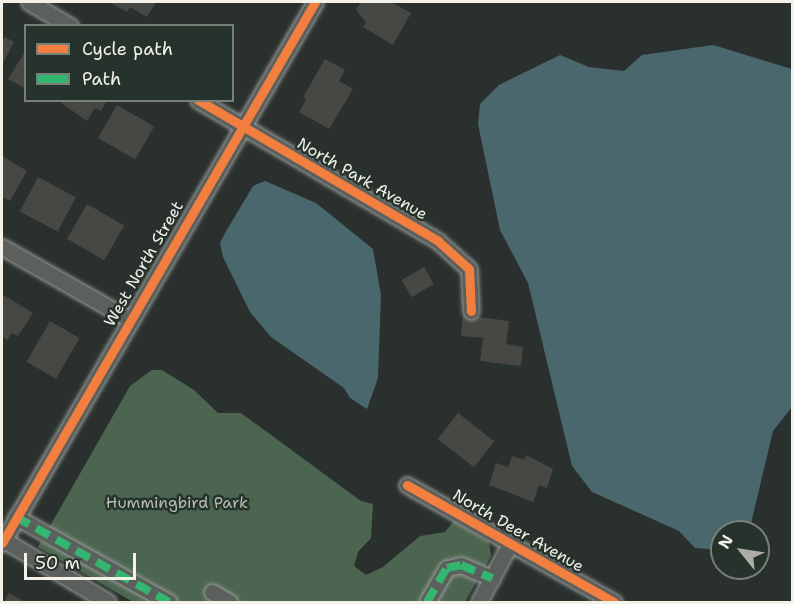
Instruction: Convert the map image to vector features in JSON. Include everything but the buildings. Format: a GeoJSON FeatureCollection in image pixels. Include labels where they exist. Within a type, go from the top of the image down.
{"type":"FeatureCollection","features":[{"type":"Feature","properties":{"kind":"street"},"geometry":{"type":"LineString","coordinates":[[29,2],[67,24]]}},
{"type":"Feature","properties":{"kind":"street","name":"West North Street"},"geometry":{"type":"LineString","coordinates":[[2,541],[315,2]]}},
{"type":"Feature","properties":{"kind":"street","name":"North Park Avenue"},"geometry":{"type":"LineString","coordinates":[[201,102],[438,241],[469,269],[471,311]]}},
{"type":"Feature","properties":{"kind":"street"},"geometry":{"type":"LineString","coordinates":[[2,247],[129,319]]}},
{"type":"Feature","properties":{"kind":"street","name":"North Deer Avenue"},"geometry":{"type":"LineString","coordinates":[[407,485],[614,603]]}},
{"type":"Feature","properties":{"kind":"street"},"geometry":{"type":"LineString","coordinates":[[16,517],[169,603]]}},
{"type":"Feature","properties":{"kind":"street"},"geometry":{"type":"LineString","coordinates":[[2,541],[108,603]]}},
{"type":"Feature","properties":{"kind":"street"},"geometry":{"type":"LineString","coordinates":[[479,603],[510,544]]}},
{"type":"Feature","properties":{"kind":"street"},"geometry":{"type":"LineString","coordinates":[[427,603],[447,568],[461,565],[492,578]]}},
{"type":"Feature","properties":{"kind":"street"},"geometry":{"type":"LineString","coordinates":[[212,592],[230,603]]}},
{"type":"Feature","properties":{"kind":"green space","name":"Hummingbird Park"},"geometry":{"type":"Polygon","coordinates":[[[152,370],[162,370],[194,390],[218,413],[241,413],[361,501],[373,504],[371,538],[358,552],[354,566],[366,575],[383,567],[420,536],[445,532],[454,521],[489,542],[491,556],[465,602],[133,602],[38,547],[130,386],[152,370]]]}},
{"type":"Feature","properties":{"kind":"water"},"geometry":{"type":"Polygon","coordinates":[[[713,45],[792,69],[792,407],[773,431],[752,520],[710,520],[710,549],[695,548],[679,531],[592,492],[572,466],[528,283],[500,230],[478,124],[480,104],[499,85],[560,55],[589,67],[624,71],[642,55],[713,45]]]}},
{"type":"Feature","properties":{"kind":"water"},"geometry":{"type":"Polygon","coordinates":[[[265,181],[316,203],[373,249],[381,295],[378,378],[367,409],[350,398],[344,388],[271,337],[250,312],[223,257],[220,243],[225,233],[253,186],[265,181]]]}},
{"type":"Feature","properties":{"kind":"marked path"},"geometry":{"type":"LineString","coordinates":[[16,517],[169,602]]}},
{"type":"Feature","properties":{"kind":"marked path"},"geometry":{"type":"LineString","coordinates":[[427,602],[447,568],[461,565],[492,578]]}},
{"type":"Feature","properties":{"kind":"cycle path"},"geometry":{"type":"LineString","coordinates":[[2,543],[315,2]]}},
{"type":"Feature","properties":{"kind":"cycle path"},"geometry":{"type":"LineString","coordinates":[[201,102],[438,241],[469,269],[471,311]]}},
{"type":"Feature","properties":{"kind":"cycle path"},"geometry":{"type":"LineString","coordinates":[[407,485],[614,602]]}}]}
